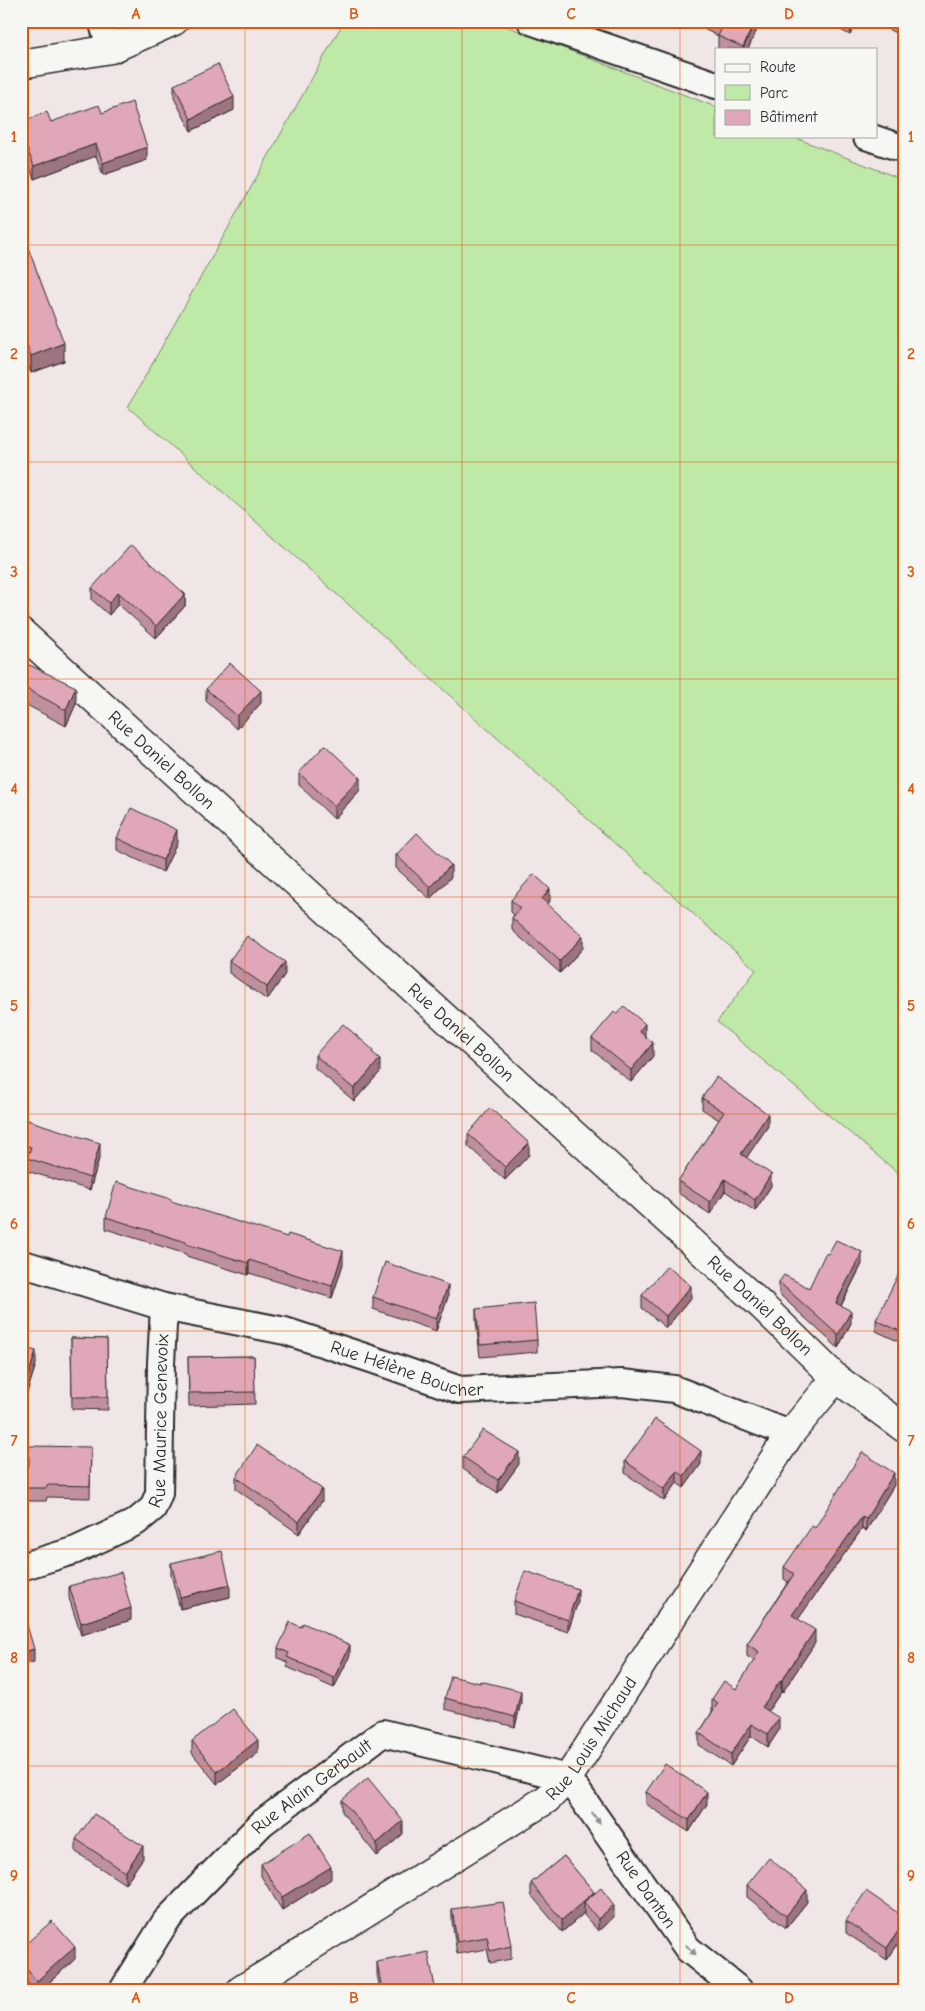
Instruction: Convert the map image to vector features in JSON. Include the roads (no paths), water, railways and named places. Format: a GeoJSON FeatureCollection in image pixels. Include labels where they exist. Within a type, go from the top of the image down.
{"type":"FeatureCollection","features":[{"type":"Feature","properties":{"kind":"street"},"geometry":{"type":"LineString","coordinates":[[102,21],[111,49]]}},
{"type":"Feature","properties":{"kind":"street"},"geometry":{"type":"LineString","coordinates":[[21,64],[111,49],[174,21]]}},
{"type":"Feature","properties":{"kind":"street"},"geometry":{"type":"LineString","coordinates":[[531,21],[715,85]]}},
{"type":"Feature","properties":{"kind":"street"},"geometry":{"type":"LineString","coordinates":[[872,138],[904,149]]}},
{"type":"Feature","properties":{"kind":"street","name":"Rue Daniel Bollon"},"geometry":{"type":"LineString","coordinates":[[21,632],[762,1306],[836,1378],[904,1428]]}},
{"type":"Feature","properties":{"kind":"street","name":"Rue Hélène Boucher"},"geometry":{"type":"LineString","coordinates":[[26,1265],[164,1307],[285,1332],[460,1390],[622,1383],[674,1389],[790,1434]]}},
{"type":"Feature","properties":{"kind":"street","name":"Rue Maurice Genevoix"},"geometry":{"type":"LineString","coordinates":[[21,1567],[76,1550],[136,1522],[153,1508],[159,1493],[161,1362],[164,1307]]}},
{"type":"Feature","properties":{"kind":"street","name":"Rue Louis Michaud"},"geometry":{"type":"LineString","coordinates":[[241,1990],[547,1800],[568,1778],[790,1434],[836,1378]]}},
{"type":"Feature","properties":{"kind":"street","name":"Rue Alain Gerbault"},"geometry":{"type":"LineString","coordinates":[[123,1990],[166,1921],[262,1823],[384,1733],[568,1778]]}},
{"type":"Feature","properties":{"kind":"street","name":"Rue Danton"},"geometry":{"type":"LineString","coordinates":[[568,1778],[688,1949],[739,1990]]}}]}
